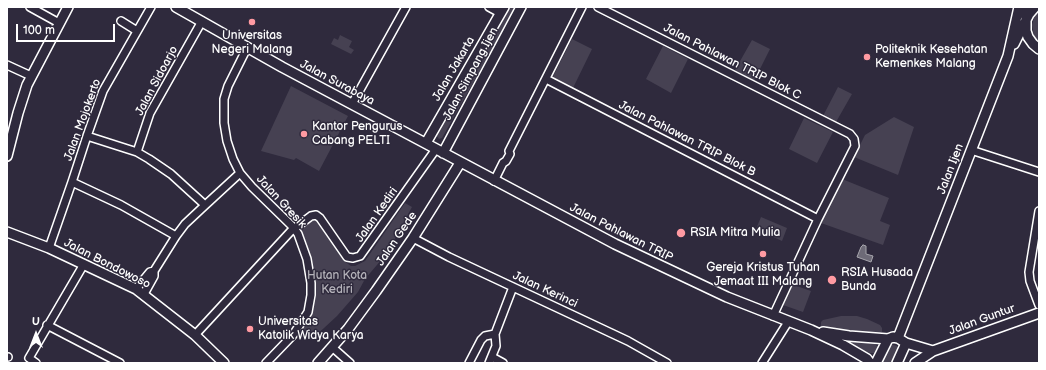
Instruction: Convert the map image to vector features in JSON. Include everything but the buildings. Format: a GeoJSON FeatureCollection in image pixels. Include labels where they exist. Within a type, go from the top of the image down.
{"type":"FeatureCollection","features":[{"type":"Feature","properties":{"kind":"main road"},"geometry":{"type":"LineString","coordinates":[[7,156],[10,132],[31,76],[68,7]]}},
{"type":"Feature","properties":{"kind":"main road","name":"Jalan Surabaya"},"geometry":{"type":"LineString","coordinates":[[176,7],[247,48],[426,143]]}},
{"type":"Feature","properties":{"kind":"main road","name":"Jalan Simpang Ijen"},"geometry":{"type":"LineString","coordinates":[[439,151],[521,7]]}},
{"type":"Feature","properties":{"kind":"main road","name":"Jalan Ijen"},"geometry":{"type":"LineString","coordinates":[[897,340],[1008,56],[1019,7]]}},
{"type":"Feature","properties":{"kind":"main road"},"geometry":{"type":"LineString","coordinates":[[1025,7],[1028,37],[1032,44],[1039,49]]}},
{"type":"Feature","properties":{"kind":"main road"},"geometry":{"type":"LineString","coordinates":[[1008,56],[1029,14],[1035,7]]}},
{"type":"Feature","properties":{"kind":"main road","name":"Jalan Jakarta"},"geometry":{"type":"LineString","coordinates":[[426,143],[502,10]]}},
{"type":"Feature","properties":{"kind":"main road","name":"Jalan Pahlawan TRIP"},"geometry":{"type":"LineString","coordinates":[[426,143],[460,163],[641,258],[720,294],[811,330],[858,353],[870,363]]}},
{"type":"Feature","properties":{"kind":"main road","name":"Jalan Gede"},"geometry":{"type":"LineString","coordinates":[[318,363],[348,329],[368,302],[413,238],[460,163]]}},
{"type":"Feature","properties":{"kind":"main road","name":"Jalan Bondowoso"},"geometry":{"type":"LineString","coordinates":[[7,232],[49,248],[140,292],[194,335],[224,363]]}},
{"type":"Feature","properties":{"kind":"main road","name":"Jalan Guntur"},"geometry":{"type":"LineString","coordinates":[[915,363],[934,351],[1039,313]]}},
{"type":"Feature","properties":{"kind":"main road","name":"Jalan Pahlawan TRIP"},"geometry":{"type":"LineString","coordinates":[[811,330],[849,336],[897,340],[934,351]]}},
{"type":"Feature","properties":{"kind":"main road"},"geometry":{"type":"LineString","coordinates":[[876,363],[897,340]]}},
{"type":"Feature","properties":{"kind":"main road"},"geometry":{"type":"LineString","coordinates":[[897,340],[897,363]]}},
{"type":"Feature","properties":{"kind":"street"},"geometry":{"type":"LineString","coordinates":[[30,7],[59,23]]}},
{"type":"Feature","properties":{"kind":"street","name":"Jalan Mojokerto"},"geometry":{"type":"LineString","coordinates":[[49,248],[87,136],[106,86],[151,7]]}},
{"type":"Feature","properties":{"kind":"street"},"geometry":{"type":"LineString","coordinates":[[352,104],[406,7]]}},
{"type":"Feature","properties":{"kind":"street"},"geometry":{"type":"LineString","coordinates":[[488,7],[502,10]]}},
{"type":"Feature","properties":{"kind":"street"},"geometry":{"type":"LineString","coordinates":[[494,181],[503,163],[503,159],[509,151],[582,7]]}},
{"type":"Feature","properties":{"kind":"street","name":"Jalan Pahlawan TRIP Blok C"},"geometry":{"type":"LineString","coordinates":[[598,7],[850,134],[854,139],[855,146],[818,219]]}},
{"type":"Feature","properties":{"kind":"street"},"geometry":{"type":"LineString","coordinates":[[121,21],[137,31]]}},
{"type":"Feature","properties":{"kind":"street","name":"Jalan Sidoarjo"},"geometry":{"type":"LineString","coordinates":[[137,152],[150,113],[202,22]]}},
{"type":"Feature","properties":{"kind":"street","name":"Jalan Gresik"},"geometry":{"type":"LineString","coordinates":[[247,48],[228,86],[224,99],[225,131],[233,159],[240,174],[294,228],[307,259],[311,283],[310,306],[308,312],[300,325],[266,363]]}},
{"type":"Feature","properties":{"kind":"street"},"geometry":{"type":"LineString","coordinates":[[7,65],[31,76]]}},
{"type":"Feature","properties":{"kind":"street","name":"Jalan Pahlawan TRIP Blok B"},"geometry":{"type":"LineString","coordinates":[[546,79],[818,219]]}},
{"type":"Feature","properties":{"kind":"street"},"geometry":{"type":"LineString","coordinates":[[87,136],[137,152],[171,174],[205,205]]}},
{"type":"Feature","properties":{"kind":"street"},"geometry":{"type":"LineString","coordinates":[[971,150],[1039,172]]}},
{"type":"Feature","properties":{"kind":"street","name":"Jalan Kediri"},"geometry":{"type":"LineString","coordinates":[[294,228],[311,216],[318,216],[347,257],[353,258],[360,256],[439,151]]}},
{"type":"Feature","properties":{"kind":"street"},"geometry":{"type":"LineString","coordinates":[[140,292],[150,272],[154,271],[176,236],[194,215],[240,174]]}},
{"type":"Feature","properties":{"kind":"street"},"geometry":{"type":"LineString","coordinates":[[72,182],[121,205],[176,236]]}},
{"type":"Feature","properties":{"kind":"street"},"geometry":{"type":"LineString","coordinates":[[1039,211],[1029,272],[1030,281],[1039,305]]}},
{"type":"Feature","properties":{"kind":"street"},"geometry":{"type":"LineString","coordinates":[[773,316],[818,219]]}},
{"type":"Feature","properties":{"kind":"street"},"geometry":{"type":"LineString","coordinates":[[194,335],[294,228]]}},
{"type":"Feature","properties":{"kind":"street","name":"Jalan Kerinci"},"geometry":{"type":"LineString","coordinates":[[413,238],[449,257],[628,341],[667,363]]}},
{"type":"Feature","properties":{"kind":"street"},"geometry":{"type":"LineString","coordinates":[[36,363],[28,358],[84,264]]}},
{"type":"Feature","properties":{"kind":"street"},"geometry":{"type":"LineString","coordinates":[[503,363],[491,360],[496,346],[495,334],[513,287]]}},
{"type":"Feature","properties":{"kind":"street"},"geometry":{"type":"LineString","coordinates":[[762,363],[788,322]]}},
{"type":"Feature","properties":{"kind":"street"},"geometry":{"type":"LineString","coordinates":[[47,325],[120,363]]}},
{"type":"Feature","properties":{"kind":"street"},"geometry":{"type":"LineString","coordinates":[[469,363],[480,340],[485,336],[495,334]]}},
{"type":"Feature","properties":{"kind":"street"},"geometry":{"type":"LineString","coordinates":[[332,347],[350,363]]}},
{"type":"Feature","properties":{"kind":"green space"},"geometry":{"type":"Polygon","coordinates":[[[508,7],[516,7],[442,138],[439,139],[436,135],[508,7]]]}},
{"type":"Feature","properties":{"kind":"green space"},"geometry":{"type":"Polygon","coordinates":[[[1039,10],[1039,42],[1034,36],[1032,25],[1035,15],[1039,10]]]}},
{"type":"Feature","properties":{"kind":"green space"},"geometry":{"type":"Polygon","coordinates":[[[340,35],[352,41],[349,47],[354,50],[351,54],[331,44],[334,38],[338,40],[340,35]]]}},
{"type":"Feature","properties":{"kind":"green space"},"geometry":{"type":"Polygon","coordinates":[[[572,39],[592,49],[573,88],[554,78],[553,76],[572,39]]]}},
{"type":"Feature","properties":{"kind":"green space"},"geometry":{"type":"Polygon","coordinates":[[[752,40],[770,49],[754,81],[735,70],[752,40]]]}},
{"type":"Feature","properties":{"kind":"green space"},"geometry":{"type":"Polygon","coordinates":[[[663,46],[688,59],[671,93],[646,79],[663,46]]]}},
{"type":"Feature","properties":{"kind":"green space","name":"Kantor Pengurus Cabang PELTI"},"geometry":{"type":"Polygon","coordinates":[[[291,86],[348,116],[319,171],[296,158],[294,160],[261,151],[291,86]]]}},
{"type":"Feature","properties":{"kind":"green space"},"geometry":{"type":"Polygon","coordinates":[[[838,87],[852,94],[836,122],[823,116],[838,87]]]}},
{"type":"Feature","properties":{"kind":"green space"},"geometry":{"type":"Polygon","coordinates":[[[894,117],[914,127],[898,175],[854,157],[865,135],[894,117]]]}},
{"type":"Feature","properties":{"kind":"green space"},"geometry":{"type":"Polygon","coordinates":[[[804,118],[833,132],[817,163],[789,149],[804,118]]]}},
{"type":"Feature","properties":{"kind":"green space"},"geometry":{"type":"Polygon","coordinates":[[[842,179],[889,198],[880,221],[890,225],[883,245],[821,223],[842,179]]]}},
{"type":"Feature","properties":{"kind":"green space","name":"Hutan Kota Kediri"},"geometry":{"type":"Polygon","coordinates":[[[405,203],[412,207],[388,252],[365,279],[358,292],[337,316],[311,340],[300,331],[313,312],[316,296],[316,280],[312,260],[304,236],[299,229],[316,219],[321,224],[344,261],[351,266],[355,266],[365,261],[405,203]]]}},
{"type":"Feature","properties":{"kind":"green space"},"geometry":{"type":"Polygon","coordinates":[[[761,217],[787,228],[782,241],[756,229],[761,217]]]}},
{"type":"Feature","properties":{"kind":"green space"},"geometry":{"type":"Polygon","coordinates":[[[791,284],[811,291],[803,312],[783,305],[791,284]]]}},
{"type":"Feature","properties":{"kind":"green space"},"geometry":{"type":"Polygon","coordinates":[[[841,316],[857,316],[867,319],[880,325],[882,332],[879,334],[848,332],[821,326],[821,322],[823,320],[841,316]]]}},
{"type":"Feature","properties":{"kind":"green space"},"geometry":{"type":"Polygon","coordinates":[[[829,336],[874,343],[878,347],[874,353],[870,353],[829,336]]]}},
{"type":"Feature","properties":{"kind":"green space"},"geometry":{"type":"Polygon","coordinates":[[[890,344],[897,346],[898,350],[893,363],[879,363],[890,344]]]}},
{"type":"Feature","properties":{"kind":"shaded area"},"geometry":{"type":"Polygon","coordinates":[[[863,245],[866,246],[866,254],[873,256],[871,262],[857,257],[863,245]]]}},
{"type":"Feature","properties":{"kind":"place","name":"Universitas Negeri Malang"},"geometry":{"type":"Point","coordinates":[252,22]}},
{"type":"Feature","properties":{"kind":"place","name":"Politeknik Kesehatan Kemenkes Malang"},"geometry":{"type":"Point","coordinates":[867,57]}},
{"type":"Feature","properties":{"kind":"place","name":"Kantor Pengurus Cabang PELTI"},"geometry":{"type":"Point","coordinates":[304,134]}},
{"type":"Feature","properties":{"kind":"place","name":"RSIA Mitra Mulia"},"geometry":{"type":"Point","coordinates":[681,233]}},
{"type":"Feature","properties":{"kind":"place","name":"Gereja Kristus Tuhan Jemaat III Malang"},"geometry":{"type":"Point","coordinates":[763,254]}},
{"type":"Feature","properties":{"kind":"place","name":"RSIA Husada Bunda"},"geometry":{"type":"Point","coordinates":[832,280]}},
{"type":"Feature","properties":{"kind":"place","name":"Universitas Katolik Widya Karya"},"geometry":{"type":"Point","coordinates":[250,329]}}]}
